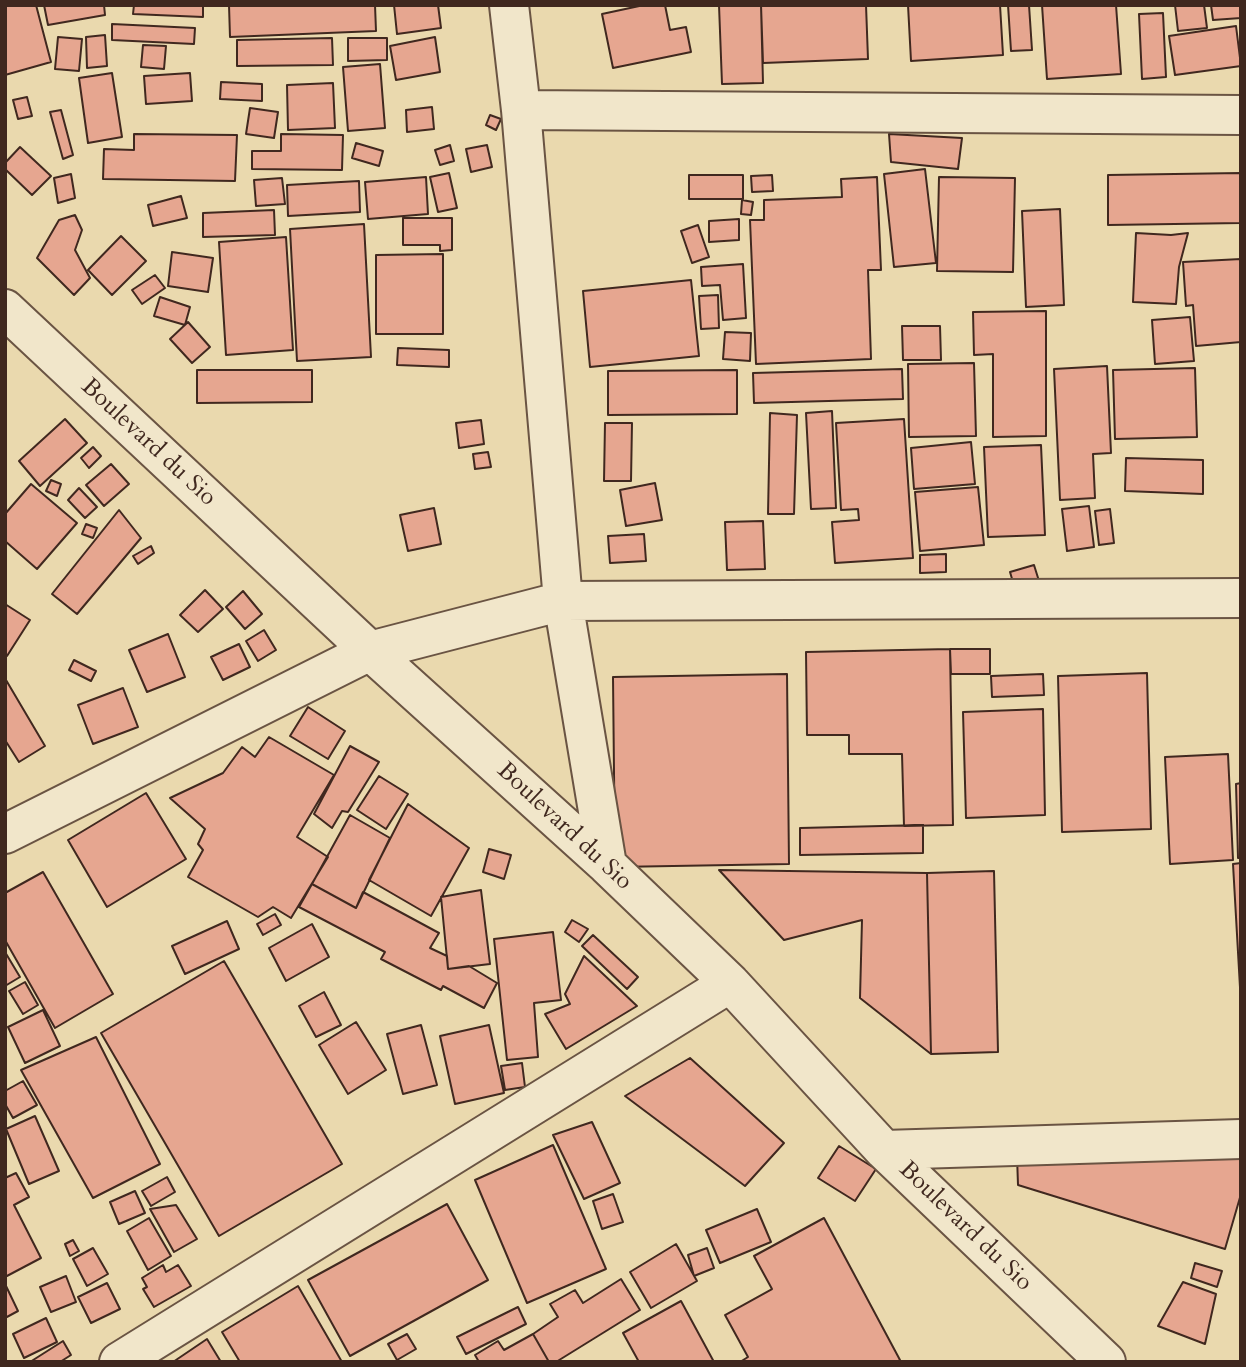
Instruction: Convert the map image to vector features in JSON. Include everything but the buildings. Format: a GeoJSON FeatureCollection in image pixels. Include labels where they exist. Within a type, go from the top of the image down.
{"type":"FeatureCollection","features":[{"type":"Feature","properties":{"kind":"street"},"geometry":{"type":"LineString","coordinates":[[509,5],[521,110],[563,601],[607,865]]}},
{"type":"Feature","properties":{"kind":"street"},"geometry":{"type":"LineString","coordinates":[[521,110],[1241,115]]}},
{"type":"Feature","properties":{"kind":"street","name":"Boulevard du Sio"},"geometry":{"type":"LineString","coordinates":[[5,309],[370,651],[607,865],[730,983],[884,1150],[1107,1362]]}},
{"type":"Feature","properties":{"kind":"street"},"geometry":{"type":"LineString","coordinates":[[5,834],[370,651],[563,601],[1241,598]]}},
{"type":"Feature","properties":{"kind":"street"},"geometry":{"type":"LineString","coordinates":[[119,1362],[730,983]]}},
{"type":"Feature","properties":{"kind":"street"},"geometry":{"type":"LineString","coordinates":[[884,1150],[1241,1139]]}}]}
